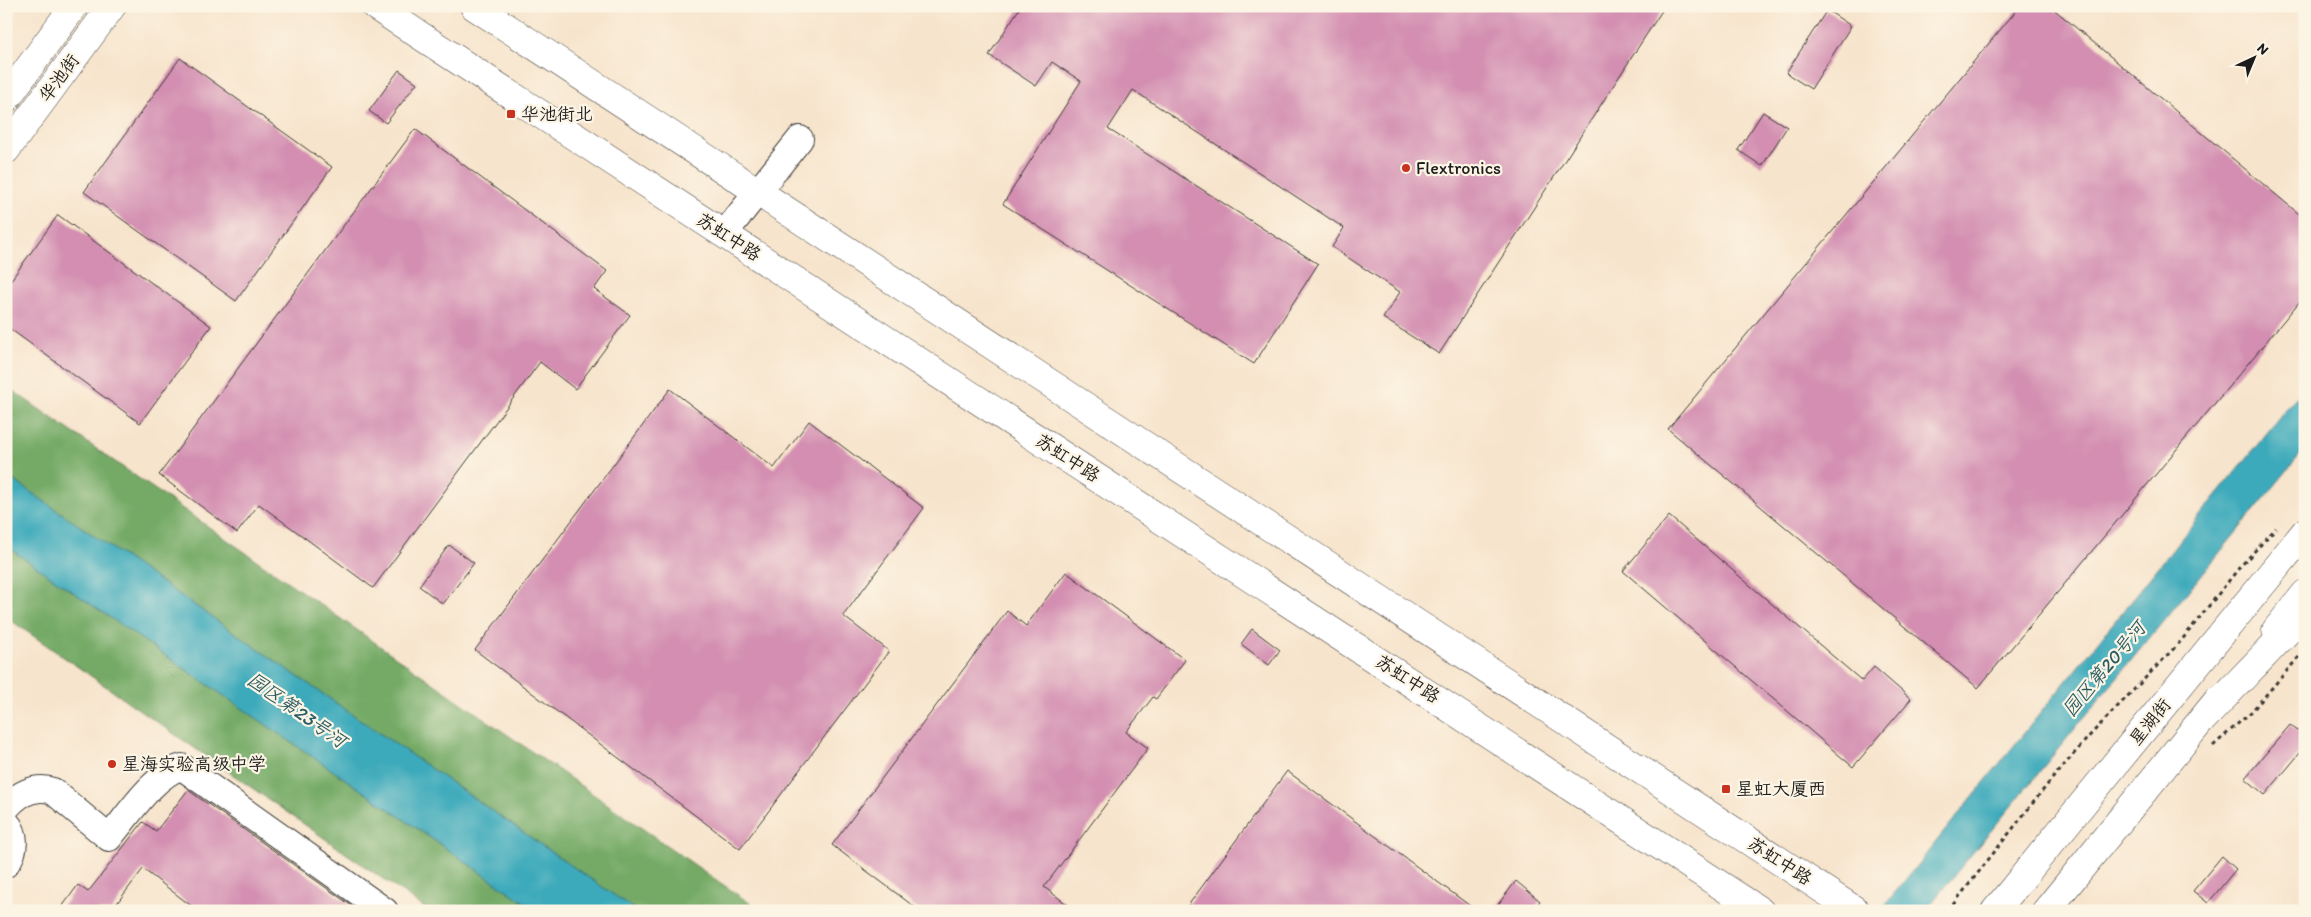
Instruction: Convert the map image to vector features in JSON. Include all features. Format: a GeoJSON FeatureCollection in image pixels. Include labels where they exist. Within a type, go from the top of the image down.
{"type":"FeatureCollection","features":[{"type":"Feature","properties":{"kind":"main road","name":"华池街"},"geometry":{"type":"LineString","coordinates":[[6,99],[74,6]]}},
{"type":"Feature","properties":{"kind":"main road","name":"华池街"},"geometry":{"type":"LineString","coordinates":[[6,150],[112,6]]}},
{"type":"Feature","properties":{"kind":"main road","name":"苏虹中路"},"geometry":{"type":"LineString","coordinates":[[376,6],[1760,911]]}},
{"type":"Feature","properties":{"kind":"main road","name":"苏虹中路"},"geometry":{"type":"LineString","coordinates":[[474,6],[1856,911]]}},
{"type":"Feature","properties":{"kind":"main road","name":"星湖街"},"geometry":{"type":"LineString","coordinates":[[1995,911],[2053,840],[2292,529]]}},
{"type":"Feature","properties":{"kind":"main road"},"geometry":{"type":"LineString","coordinates":[[2046,911],[2305,594]]}},
{"type":"Feature","properties":{"kind":"main road"},"geometry":{"type":"LineString","coordinates":[[2203,719],[2305,613]]}},
{"type":"Feature","properties":{"kind":"lane"},"geometry":{"type":"LineString","coordinates":[[724,234],[756,191],[800,139]]}},
{"type":"Feature","properties":{"kind":"lane"},"geometry":{"type":"LineString","coordinates":[[6,808],[18,796],[43,788],[53,791],[110,838],[156,782],[171,770],[182,767],[385,911]]}},
{"type":"Feature","properties":{"kind":"lane"},"geometry":{"type":"LineString","coordinates":[[6,822],[13,832],[15,841],[13,851],[6,864]]}},
{"type":"Feature","properties":{"kind":"path"},"geometry":{"type":"LineString","coordinates":[[1948,911],[2051,780],[2093,732],[2181,641],[2271,531],[2292,529]]}},
{"type":"Feature","properties":{"kind":"green space"},"geometry":{"type":"Polygon","coordinates":[[[6,386],[761,911],[637,911],[6,475],[6,386]]]}},
{"type":"Feature","properties":{"kind":"green space"},"geometry":{"type":"Polygon","coordinates":[[[6,546],[537,911],[429,911],[6,617],[6,546]]]}},
{"type":"Feature","properties":{"kind":"water","name":"园区第20号河"},"geometry":{"type":"Polygon","coordinates":[[[2305,386],[2305,449],[1925,911],[1880,911],[2305,386]]]}},
{"type":"Feature","properties":{"kind":"water","name":"园区第23号河"},"geometry":{"type":"Polygon","coordinates":[[[6,475],[637,911],[537,911],[6,546],[6,475]]]}},
{"type":"Feature","properties":{"kind":"building","name":"Flextronics"},"geometry":{"type":"Polygon","coordinates":[[[1021,6],[1665,6],[1439,354],[1383,318],[1400,292],[1332,247],[1344,228],[1133,90],[1108,129],[1318,264],[1254,364],[1003,204],[1081,81],[1052,62],[1036,86],[989,55],[1021,6]]]}},
{"type":"Feature","properties":{"kind":"building"},"geometry":{"type":"Polygon","coordinates":[[[2020,6],[2050,6],[2305,219],[2305,295],[1978,688],[1668,429],[2020,6]]]}},
{"type":"Feature","properties":{"kind":"building"},"geometry":{"type":"Polygon","coordinates":[[[1827,10],[1851,26],[1811,89],[1786,73],[1827,10]]]}},
{"type":"Feature","properties":{"kind":"building"},"geometry":{"type":"Polygon","coordinates":[[[180,58],[332,167],[236,301],[84,192],[180,58]]]}},
{"type":"Feature","properties":{"kind":"building"},"geometry":{"type":"Polygon","coordinates":[[[399,70],[417,83],[386,123],[369,111],[399,70]]]}},
{"type":"Feature","properties":{"kind":"building"},"geometry":{"type":"Polygon","coordinates":[[[1763,112],[1787,127],[1762,166],[1738,150],[1763,112]]]}},
{"type":"Feature","properties":{"kind":"building"},"geometry":{"type":"Polygon","coordinates":[[[415,129],[607,271],[594,289],[630,315],[575,389],[540,362],[373,588],[259,504],[237,533],[159,475],[415,129]]]}},
{"type":"Feature","properties":{"kind":"building"},"geometry":{"type":"Polygon","coordinates":[[[58,215],[211,326],[140,423],[6,326],[6,287],[58,215]]]}},
{"type":"Feature","properties":{"kind":"building"},"geometry":{"type":"Polygon","coordinates":[[[670,389],[774,468],[809,421],[924,508],[843,616],[889,651],[740,849],[475,650],[670,389]]]}},
{"type":"Feature","properties":{"kind":"building"},"geometry":{"type":"Polygon","coordinates":[[[1669,516],[1862,681],[1874,667],[1911,699],[1853,767],[1623,571],[1669,516]]]}},
{"type":"Feature","properties":{"kind":"building"},"geometry":{"type":"Polygon","coordinates":[[[449,545],[474,563],[443,604],[419,586],[449,545]]]}},
{"type":"Feature","properties":{"kind":"building"},"geometry":{"type":"Polygon","coordinates":[[[1066,572],[1185,660],[1156,699],[1153,697],[1126,732],[1148,748],[1044,887],[1076,911],[920,911],[832,845],[1007,611],[1026,626],[1066,572]]]}},
{"type":"Feature","properties":{"kind":"building"},"geometry":{"type":"Polygon","coordinates":[[[1252,629],[1280,650],[1269,665],[1241,644],[1252,629]]]}},
{"type":"Feature","properties":{"kind":"building"},"geometry":{"type":"Polygon","coordinates":[[[2290,725],[2305,737],[2305,747],[2265,795],[2245,778],[2290,725]]]}},
{"type":"Feature","properties":{"kind":"building"},"geometry":{"type":"Polygon","coordinates":[[[1287,771],[1477,911],[1184,911],[1287,771]]]}},
{"type":"Feature","properties":{"kind":"building"},"geometry":{"type":"Polygon","coordinates":[[[188,790],[359,911],[198,911],[143,869],[111,911],[59,911],[78,885],[88,892],[143,822],[156,831],[188,790]]]}},
{"type":"Feature","properties":{"kind":"building"},"geometry":{"type":"Polygon","coordinates":[[[2222,856],[2236,869],[2208,903],[2193,891],[2222,856]]]}},
{"type":"Feature","properties":{"kind":"building"},"geometry":{"type":"Polygon","coordinates":[[[1516,881],[1540,901],[1533,911],[1493,911],[1516,881]]]}},
{"type":"Feature","properties":{"kind":"place","name":"华池街北"},"geometry":{"type":"Point","coordinates":[511,114]}},
{"type":"Feature","properties":{"kind":"place","name":"Flextronics"},"geometry":{"type":"Point","coordinates":[1406,168]}},
{"type":"Feature","properties":{"kind":"place","name":"星海实验高级中学"},"geometry":{"type":"Point","coordinates":[112,764]}},
{"type":"Feature","properties":{"kind":"place","name":"星虹大厦西"},"geometry":{"type":"Point","coordinates":[1726,789]}}]}
